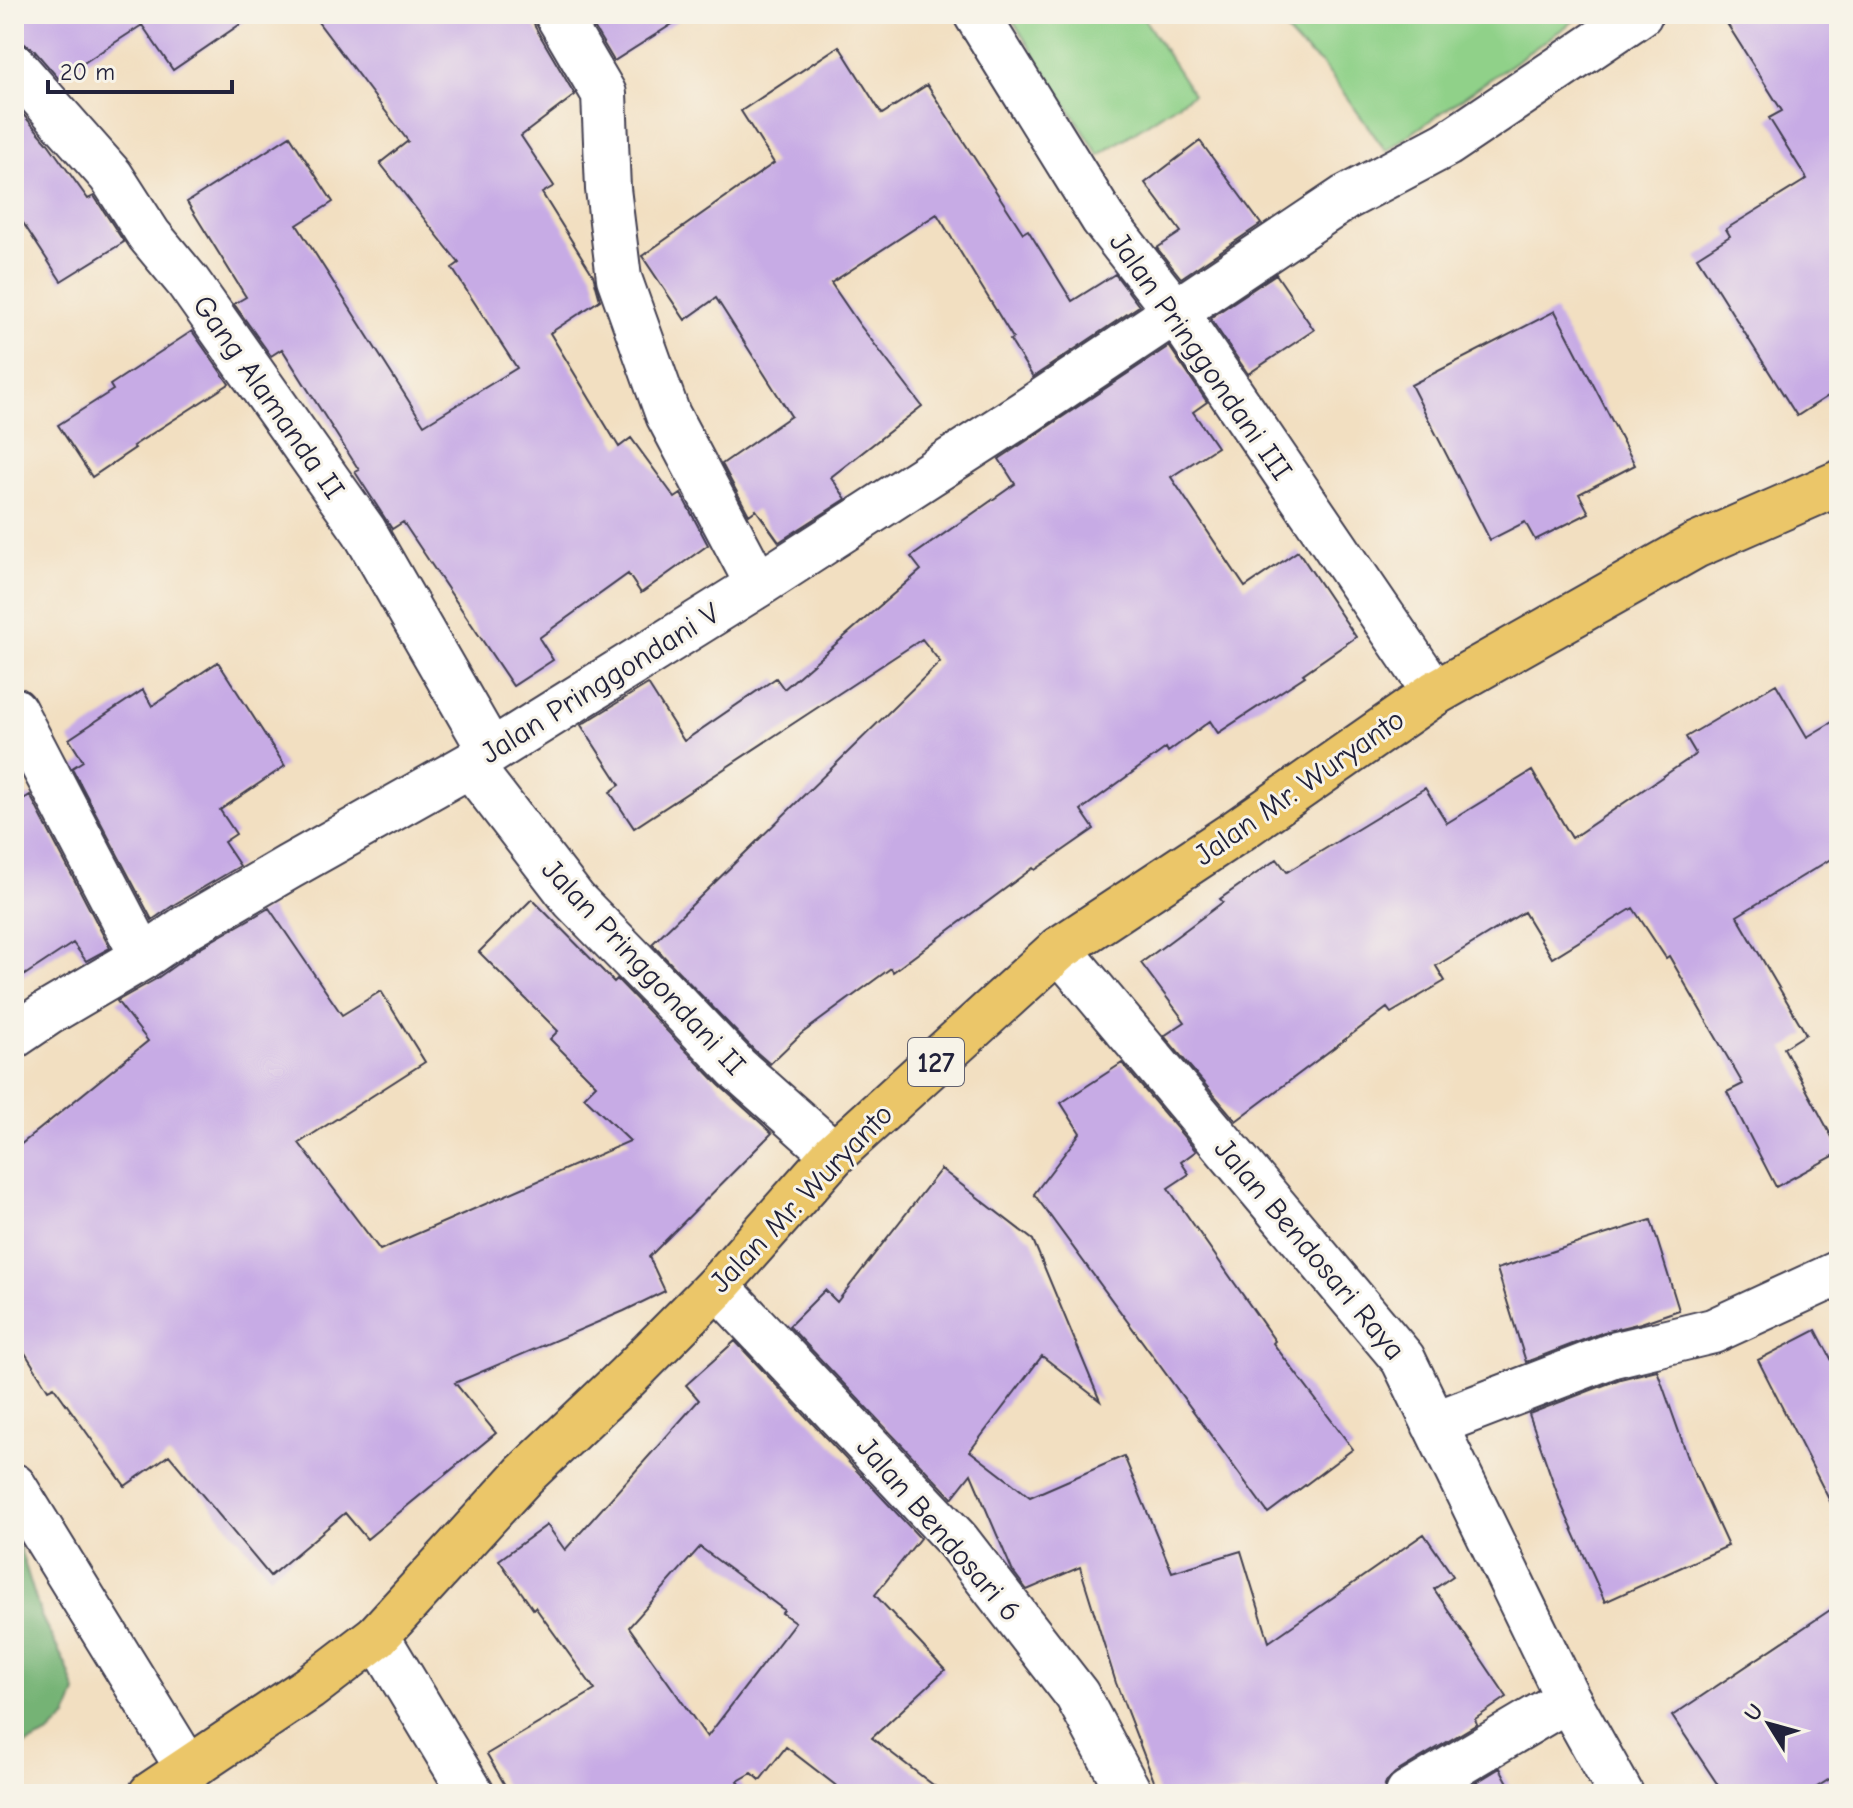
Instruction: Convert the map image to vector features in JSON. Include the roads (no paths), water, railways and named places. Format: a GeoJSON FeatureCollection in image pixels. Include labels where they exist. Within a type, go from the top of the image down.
{"type":"FeatureCollection","features":[{"type":"Feature","properties":{"kind":"main road","name":"Jalan Mr. Wuryanto"},"geometry":{"type":"LineString","coordinates":[[151,1794],[309,1688],[377,1636],[524,1475],[717,1286],[834,1154],[1059,949],[1236,832],[1435,693],[1695,546],[1839,483]]}},
{"type":"Feature","properties":{"kind":"street"},"geometry":{"type":"LineString","coordinates":[[557,14],[604,94],[608,189],[619,278],[668,415],[758,585]]}},
{"type":"Feature","properties":{"kind":"street","name":"Jalan Pringgondani III"},"geometry":{"type":"LineString","coordinates":[[976,14],[1103,219],[1175,311],[1435,693]]}},
{"type":"Feature","properties":{"kind":"street","name":"Jalan Pringgondani V"},"geometry":{"type":"LineString","coordinates":[[14,1036],[188,926],[481,758],[758,585],[1024,413],[1345,198],[1447,144],[1640,14]]}},
{"type":"Feature","properties":{"kind":"street","name":"Gang Alamanda II"},"geometry":{"type":"LineString","coordinates":[[14,66],[111,176],[149,235],[188,282],[364,531],[481,758]]}},
{"type":"Feature","properties":{"kind":"street"},"geometry":{"type":"LineString","coordinates":[[14,710],[143,957]]}},
{"type":"Feature","properties":{"kind":"street","name":"Jalan Pringgondani II"},"geometry":{"type":"LineString","coordinates":[[481,758],[574,900],[737,1068],[834,1154]]}},
{"type":"Feature","properties":{"kind":"street","name":"Jalan Bendosari Raya"},"geometry":{"type":"LineString","coordinates":[[1059,949],[1403,1359],[1568,1699],[1621,1794]]}},
{"type":"Feature","properties":{"kind":"street"},"geometry":{"type":"LineString","coordinates":[[1434,1424],[1613,1355],[1713,1331],[1839,1273]]}},
{"type":"Feature","properties":{"kind":"street","name":"Jalan Bendosari 6"},"geometry":{"type":"LineString","coordinates":[[717,1286],[957,1540],[1077,1695],[1130,1794]]}},
{"type":"Feature","properties":{"kind":"street"},"geometry":{"type":"LineString","coordinates":[[14,1486],[189,1770]]}},
{"type":"Feature","properties":{"kind":"street"},"geometry":{"type":"LineString","coordinates":[[377,1636],[472,1794]]}},
{"type":"Feature","properties":{"kind":"street"},"geometry":{"type":"LineString","coordinates":[[1408,1794],[1568,1699]]}}]}
